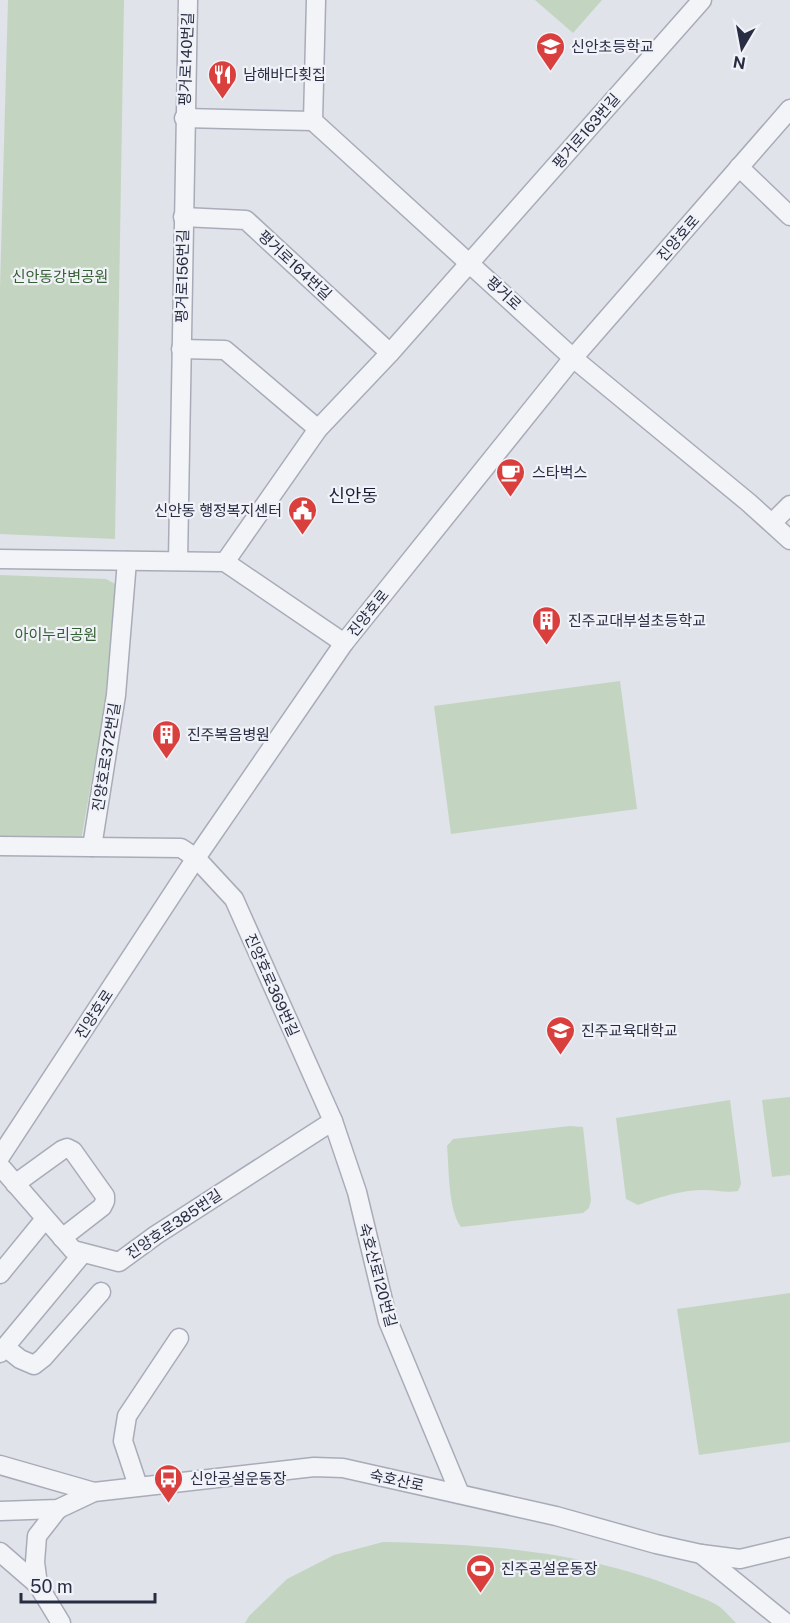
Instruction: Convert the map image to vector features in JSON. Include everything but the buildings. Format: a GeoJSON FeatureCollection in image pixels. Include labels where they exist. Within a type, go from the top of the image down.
{"type":"FeatureCollection","features":[{"type":"Feature","properties":{"kind":"street","name":"평거로140번길"},"geometry":{"type":"LineString","coordinates":[[184,118],[188,0]]}},
{"type":"Feature","properties":{"kind":"street"},"geometry":{"type":"LineString","coordinates":[[184,118],[313,121],[316,0]]}},
{"type":"Feature","properties":{"kind":"street","name":"평거로163번길"},"geometry":{"type":"LineString","coordinates":[[471,263],[702,0]]}},
{"type":"Feature","properties":{"kind":"street","name":"진양호로"},"geometry":{"type":"LineString","coordinates":[[0,1157],[196,858],[344,642],[573,358],[790,109]]}},
{"type":"Feature","properties":{"kind":"street","name":"평거로156번길"},"geometry":{"type":"LineString","coordinates":[[178,561],[184,118]]}},
{"type":"Feature","properties":{"kind":"street","name":"평거로"},"geometry":{"type":"LineString","coordinates":[[313,121],[573,358],[790,540]]}},
{"type":"Feature","properties":{"kind":"street"},"geometry":{"type":"LineString","coordinates":[[739,167],[790,216]]}},
{"type":"Feature","properties":{"kind":"street","name":"평거로164번길"},"geometry":{"type":"LineString","coordinates":[[183,217],[246,220],[390,353]]}},
{"type":"Feature","properties":{"kind":"street"},"geometry":{"type":"LineString","coordinates":[[225,562],[318,429],[471,263]]}},
{"type":"Feature","properties":{"kind":"street"},"geometry":{"type":"LineString","coordinates":[[181,349],[225,350],[318,429]]}},
{"type":"Feature","properties":{"kind":"street"},"geometry":{"type":"LineString","coordinates":[[772,523],[790,505]]}},
{"type":"Feature","properties":{"kind":"street"},"geometry":{"type":"LineString","coordinates":[[0,559],[225,562],[344,642]]}},
{"type":"Feature","properties":{"kind":"street","name":"진양호로372번길"},"geometry":{"type":"LineString","coordinates":[[92,846],[116,695],[127,561]]}},
{"type":"Feature","properties":{"kind":"street"},"geometry":{"type":"LineString","coordinates":[[0,846],[181,848],[196,858]]}},
{"type":"Feature","properties":{"kind":"street","name":"진양호로369번길"},"geometry":{"type":"LineString","coordinates":[[196,858],[234,899],[333,1121]]}},
{"type":"Feature","properties":{"kind":"street","name":"진양호로385번길"},"geometry":{"type":"LineString","coordinates":[[0,1166],[73,1250],[119,1262],[165,1229],[333,1121]]}},
{"type":"Feature","properties":{"kind":"street","name":"숙호산로120번길"},"geometry":{"type":"LineString","coordinates":[[333,1121],[357,1192],[388,1321],[460,1494]]}},
{"type":"Feature","properties":{"kind":"street"},"geometry":{"type":"LineString","coordinates":[[15,1184],[62,1149],[67,1148],[73,1151],[105,1196],[105,1202],[102,1207],[62,1238]]}},
{"type":"Feature","properties":{"kind":"street"},"geometry":{"type":"LineString","coordinates":[[0,1274],[45,1219]]}},
{"type":"Feature","properties":{"kind":"street"},"geometry":{"type":"LineString","coordinates":[[83,1253],[2,1350],[34,1365],[43,1358],[101,1292]]}},
{"type":"Feature","properties":{"kind":"street"},"geometry":{"type":"LineString","coordinates":[[138,1486],[123,1441],[128,1416],[178,1338]]}},
{"type":"Feature","properties":{"kind":"street"},"geometry":{"type":"LineString","coordinates":[[0,1465],[94,1492]]}},
{"type":"Feature","properties":{"kind":"street","name":"숙호산로"},"geometry":{"type":"LineString","coordinates":[[0,1510],[58,1509],[94,1492],[324,1467],[343,1468],[460,1494],[701,1554],[740,1559],[790,1548]]}},
{"type":"Feature","properties":{"kind":"street"},"geometry":{"type":"LineString","coordinates":[[38,1585],[35,1562],[37,1536],[58,1509]]}},
{"type":"Feature","properties":{"kind":"street"},"geometry":{"type":"LineString","coordinates":[[0,1552],[38,1585],[61,1623]]}},
{"type":"Feature","properties":{"kind":"street"},"geometry":{"type":"LineString","coordinates":[[701,1554],[786,1623]]}},
{"type":"Feature","properties":{"kind":"green space","name":"신안동강변공원"},"geometry":{"type":"Polygon","coordinates":[[[8,0],[124,0],[115,539],[0,534],[0,287],[8,0]]]}},
{"type":"Feature","properties":{"kind":"green space"},"geometry":{"type":"Polygon","coordinates":[[[535,0],[602,0],[573,33],[535,0]]]}},
{"type":"Feature","properties":{"kind":"green space","name":"아이누리공원"},"geometry":{"type":"Polygon","coordinates":[[[0,575],[106,579],[119,586],[105,705],[81,841],[0,839],[0,575]]]}},
{"type":"Feature","properties":{"kind":"green space"},"geometry":{"type":"Polygon","coordinates":[[[620,681],[637,809],[451,834],[434,706],[620,681]]]}},
{"type":"Feature","properties":{"kind":"green space"},"geometry":{"type":"Polygon","coordinates":[[[790,1097],[790,1175],[772,1177],[762,1100],[790,1097]]]}},
{"type":"Feature","properties":{"kind":"green space"},"geometry":{"type":"Polygon","coordinates":[[[730,1100],[741,1184],[738,1191],[687,1191],[638,1205],[626,1199],[616,1118],[730,1100]]]}},
{"type":"Feature","properties":{"kind":"green space"},"geometry":{"type":"Polygon","coordinates":[[[570,1126],[583,1127],[591,1200],[589,1208],[583,1213],[461,1227],[454,1210],[450,1188],[447,1146],[453,1139],[570,1126]]]}},
{"type":"Feature","properties":{"kind":"green space"},"geometry":{"type":"Polygon","coordinates":[[[790,1293],[790,1442],[699,1455],[677,1309],[790,1293]]]}},
{"type":"Feature","properties":{"kind":"green space","name":"진주공설운동장"},"geometry":{"type":"Polygon","coordinates":[[[383,1542],[459,1545],[535,1552],[610,1566],[706,1599],[720,1607],[736,1623],[245,1623],[249,1616],[287,1579],[334,1555],[383,1542]]]}},
{"type":"Feature","properties":{"kind":"place","name":"신안초등학교"},"geometry":{"type":"Point","coordinates":[550,72]}},
{"type":"Feature","properties":{"kind":"place","name":"남해바다횟집"},"geometry":{"type":"Point","coordinates":[222,100]}},
{"type":"Feature","properties":{"kind":"place","name":"스타벅스"},"geometry":{"type":"Point","coordinates":[511,498]}},
{"type":"Feature","properties":{"kind":"place","name":"신안동 행정복지센터"},"geometry":{"type":"Point","coordinates":[303,536]}},
{"type":"Feature","properties":{"kind":"place","name":"진주교대부설초등학교"},"geometry":{"type":"Point","coordinates":[547,646]}},
{"type":"Feature","properties":{"kind":"place","name":"진주복음병원"},"geometry":{"type":"Point","coordinates":[166,760]}},
{"type":"Feature","properties":{"kind":"place","name":"진주교육대학교"},"geometry":{"type":"Point","coordinates":[560,1056]}},
{"type":"Feature","properties":{"kind":"place","name":"신안공설운동장"},"geometry":{"type":"Point","coordinates":[169,1504]}},
{"type":"Feature","properties":{"kind":"place","name":"진주공설운동장"},"geometry":{"type":"Point","coordinates":[480,1594]}},
{"type":"Feature","properties":{"kind":"district","name":"신안동"},"geometry":{"type":"Point","coordinates":[353,495]}}]}
